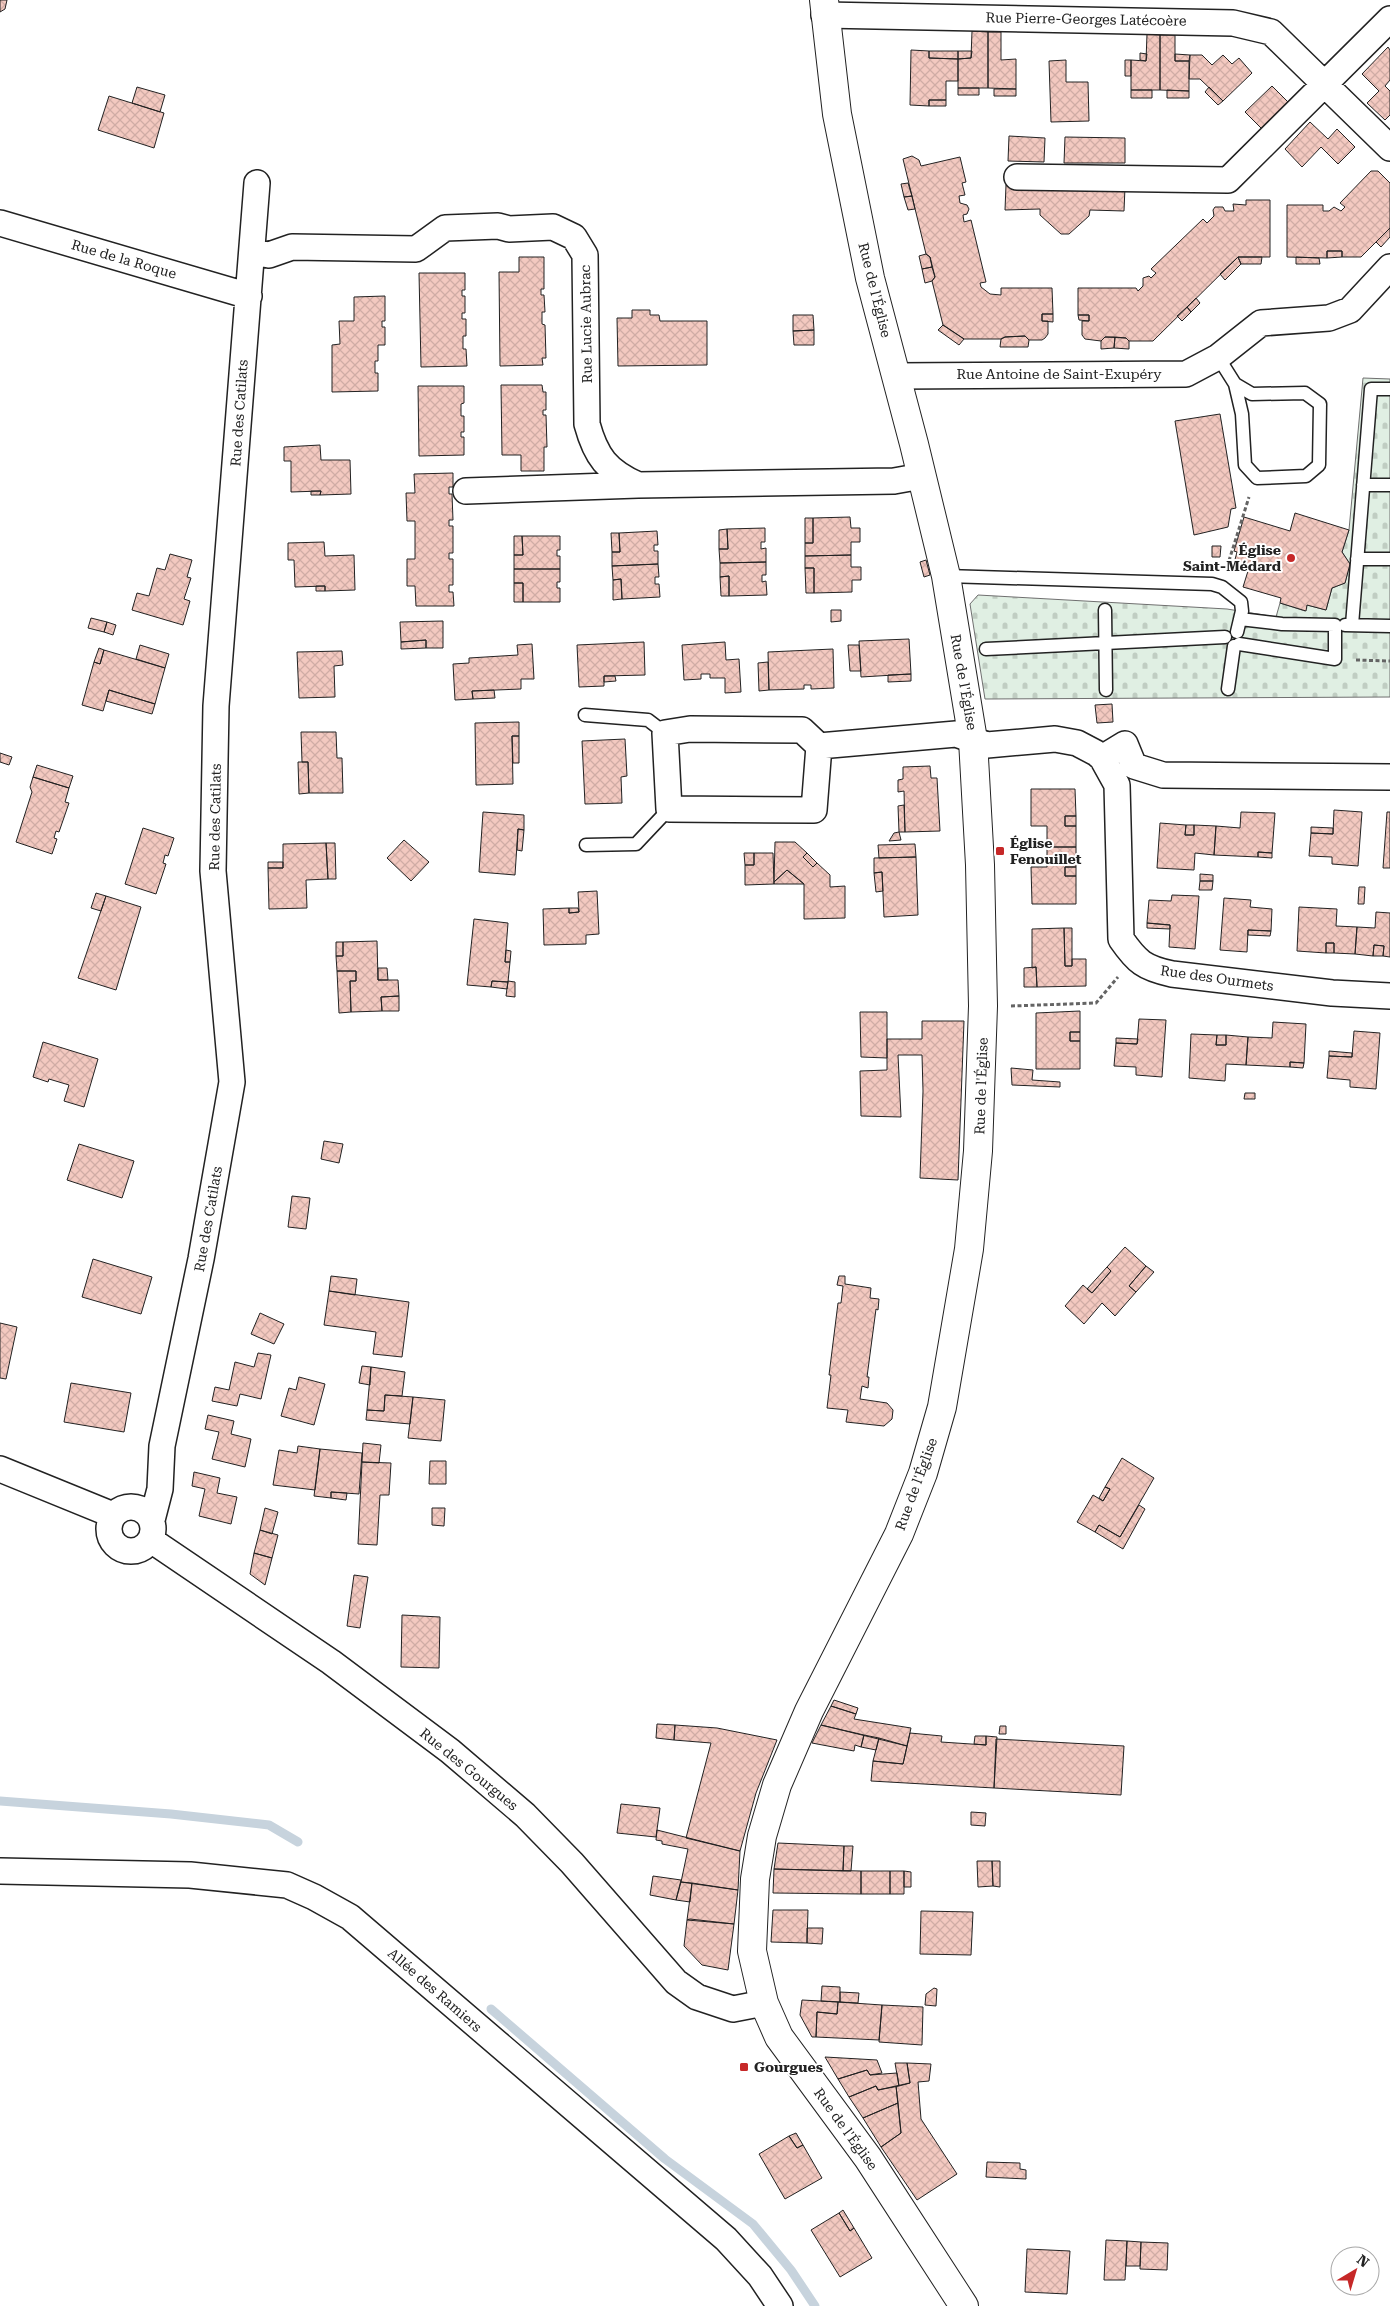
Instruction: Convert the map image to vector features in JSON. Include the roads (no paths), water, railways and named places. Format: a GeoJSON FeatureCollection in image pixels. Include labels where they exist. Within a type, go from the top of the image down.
{"type":"FeatureCollection","features":[{"type":"Feature","properties":{"kind":"main road","name":"Rue de l'Église"},"geometry":{"type":"LineString","coordinates":[[824,7],[838,114],[870,278],[897,376],[946,576],[973,740],[980,865],[983,1006],[978,1150],[969,1249],[942,1407],[923,1474],[899,1534],[808,1711],[777,1785],[762,1836],[755,1879],[752,1951],[764,2003],[779,2037],[868,2158],[964,2306]]}},
{"type":"Feature","properties":{"kind":"street","name":"Rue Pierre-Georges Latécoère"},"geometry":{"type":"LineString","coordinates":[[824,7],[1234,23],[1271,32],[1390,148]]}},
{"type":"Feature","properties":{"kind":"street"},"geometry":{"type":"LineString","coordinates":[[1017,177],[1228,180],[1390,18]]}},
{"type":"Feature","properties":{"kind":"street","name":"Rue des Catilats"},"geometry":{"type":"LineString","coordinates":[[152,1530],[160,1489],[162,1446],[201,1259],[232,1082],[213,871],[216,706],[257,183]]}},
{"type":"Feature","properties":{"kind":"street","name":"Rue de la Roque"},"geometry":{"type":"LineString","coordinates":[[0,223],[248,296]]}},
{"type":"Feature","properties":{"kind":"street","name":"Rue Lucie Aubrac"},"geometry":{"type":"LineString","coordinates":[[252,252],[269,256],[292,247],[416,250],[445,228],[498,226],[509,229],[553,227],[574,237],[585,255],[587,424],[592,442],[600,457],[617,475],[638,485]]}},
{"type":"Feature","properties":{"kind":"street","name":"Rue Antoine de Saint-Exupéry"},"geometry":{"type":"LineString","coordinates":[[897,376],[1186,374],[1218,357],[1261,323],[1329,318],[1350,310],[1390,267]]}},
{"type":"Feature","properties":{"kind":"street","name":"Rue Lucie Aubrac"},"geometry":{"type":"LineString","coordinates":[[466,491],[638,485],[894,482],[922,476]]}},
{"type":"Feature","properties":{"kind":"street"},"geometry":{"type":"LineString","coordinates":[[819,746],[814,810],[669,809],[665,733],[690,729],[802,730],[819,746],[956,734],[987,745],[1055,739],[1076,743],[1102,758],[1125,744],[1134,766],[1163,774],[1390,777]]}},
{"type":"Feature","properties":{"kind":"street","name":"Rue des Ourmets"},"geometry":{"type":"LineString","coordinates":[[1102,758],[1117,785],[1121,938],[1134,958],[1155,970],[1172,974],[1332,993],[1390,996]]}},
{"type":"Feature","properties":{"kind":"street","name":"Rue des Catilats"},"geometry":{"type":"LineString","coordinates":[[122,1510],[162,1446]]}},
{"type":"Feature","properties":{"kind":"street","name":"Rue des Gourgues"},"geometry":{"type":"LineString","coordinates":[[0,1469],[122,1510],[140,1508],[147,1512],[152,1530],[450,1750],[525,1815],[676,1982],[698,1997],[733,2009],[764,2003]]}},
{"type":"Feature","properties":{"kind":"street"},"geometry":{"type":"LineString","coordinates":[[122,1510],[109,1526],[111,1538],[119,1548],[130,1551],[142,1549],[152,1530]]}},
{"type":"Feature","properties":{"kind":"street","name":"Allée des Ramiers"},"geometry":{"type":"LineString","coordinates":[[0,1871],[190,1875],[287,1885],[314,1897],[350,1917],[726,2239],[760,2276],[780,2306]]}},
{"type":"Feature","properties":{"kind":"lane"},"geometry":{"type":"LineString","coordinates":[[1218,357],[1235,384],[1242,414],[1245,465],[1257,478],[1306,476],[1319,465],[1320,404],[1305,393],[1252,394],[1235,384]]}},
{"type":"Feature","properties":{"kind":"lane"},"geometry":{"type":"LineString","coordinates":[[1352,625],[1371,389],[1390,389]]}},
{"type":"Feature","properties":{"kind":"lane"},"geometry":{"type":"LineString","coordinates":[[1363,485],[1390,485]]}},
{"type":"Feature","properties":{"kind":"lane"},"geometry":{"type":"LineString","coordinates":[[1357,560],[1390,559]]}},
{"type":"Feature","properties":{"kind":"lane"},"geometry":{"type":"LineString","coordinates":[[946,576],[1212,584],[1222,587],[1233,593],[1241,602],[1228,688]]}},
{"type":"Feature","properties":{"kind":"lane"},"geometry":{"type":"LineString","coordinates":[[1105,610],[1106,690]]}},
{"type":"Feature","properties":{"kind":"lane"},"geometry":{"type":"LineString","coordinates":[[986,649],[1235,635],[1282,624],[1390,626]]}},
{"type":"Feature","properties":{"kind":"lane"},"geometry":{"type":"LineString","coordinates":[[1235,635],[1335,659],[1335,625]]}},
{"type":"Feature","properties":{"kind":"lane"},"geometry":{"type":"LineString","coordinates":[[585,715],[648,720],[665,733]]}},
{"type":"Feature","properties":{"kind":"lane"},"geometry":{"type":"LineString","coordinates":[[586,845],[636,844],[669,809]]}},
{"type":"Feature","properties":{"kind":"waterway"},"geometry":{"type":"LineString","coordinates":[[0,1801],[171,1814],[269,1825],[298,1842]]}},
{"type":"Feature","properties":{"kind":"waterway"},"geometry":{"type":"LineString","coordinates":[[491,2009],[665,2159],[753,2224],[791,2270],[815,2306]]}},
{"type":"Feature","properties":{"kind":"place","name":"Église Saint-Médard"},"geometry":{"type":"Point","coordinates":[1291,558]}},
{"type":"Feature","properties":{"kind":"place","name":"Église Fenouillet"},"geometry":{"type":"Point","coordinates":[1000,851]}},
{"type":"Feature","properties":{"kind":"place","name":"Gourgues"},"geometry":{"type":"Point","coordinates":[744,2067]}}]}
